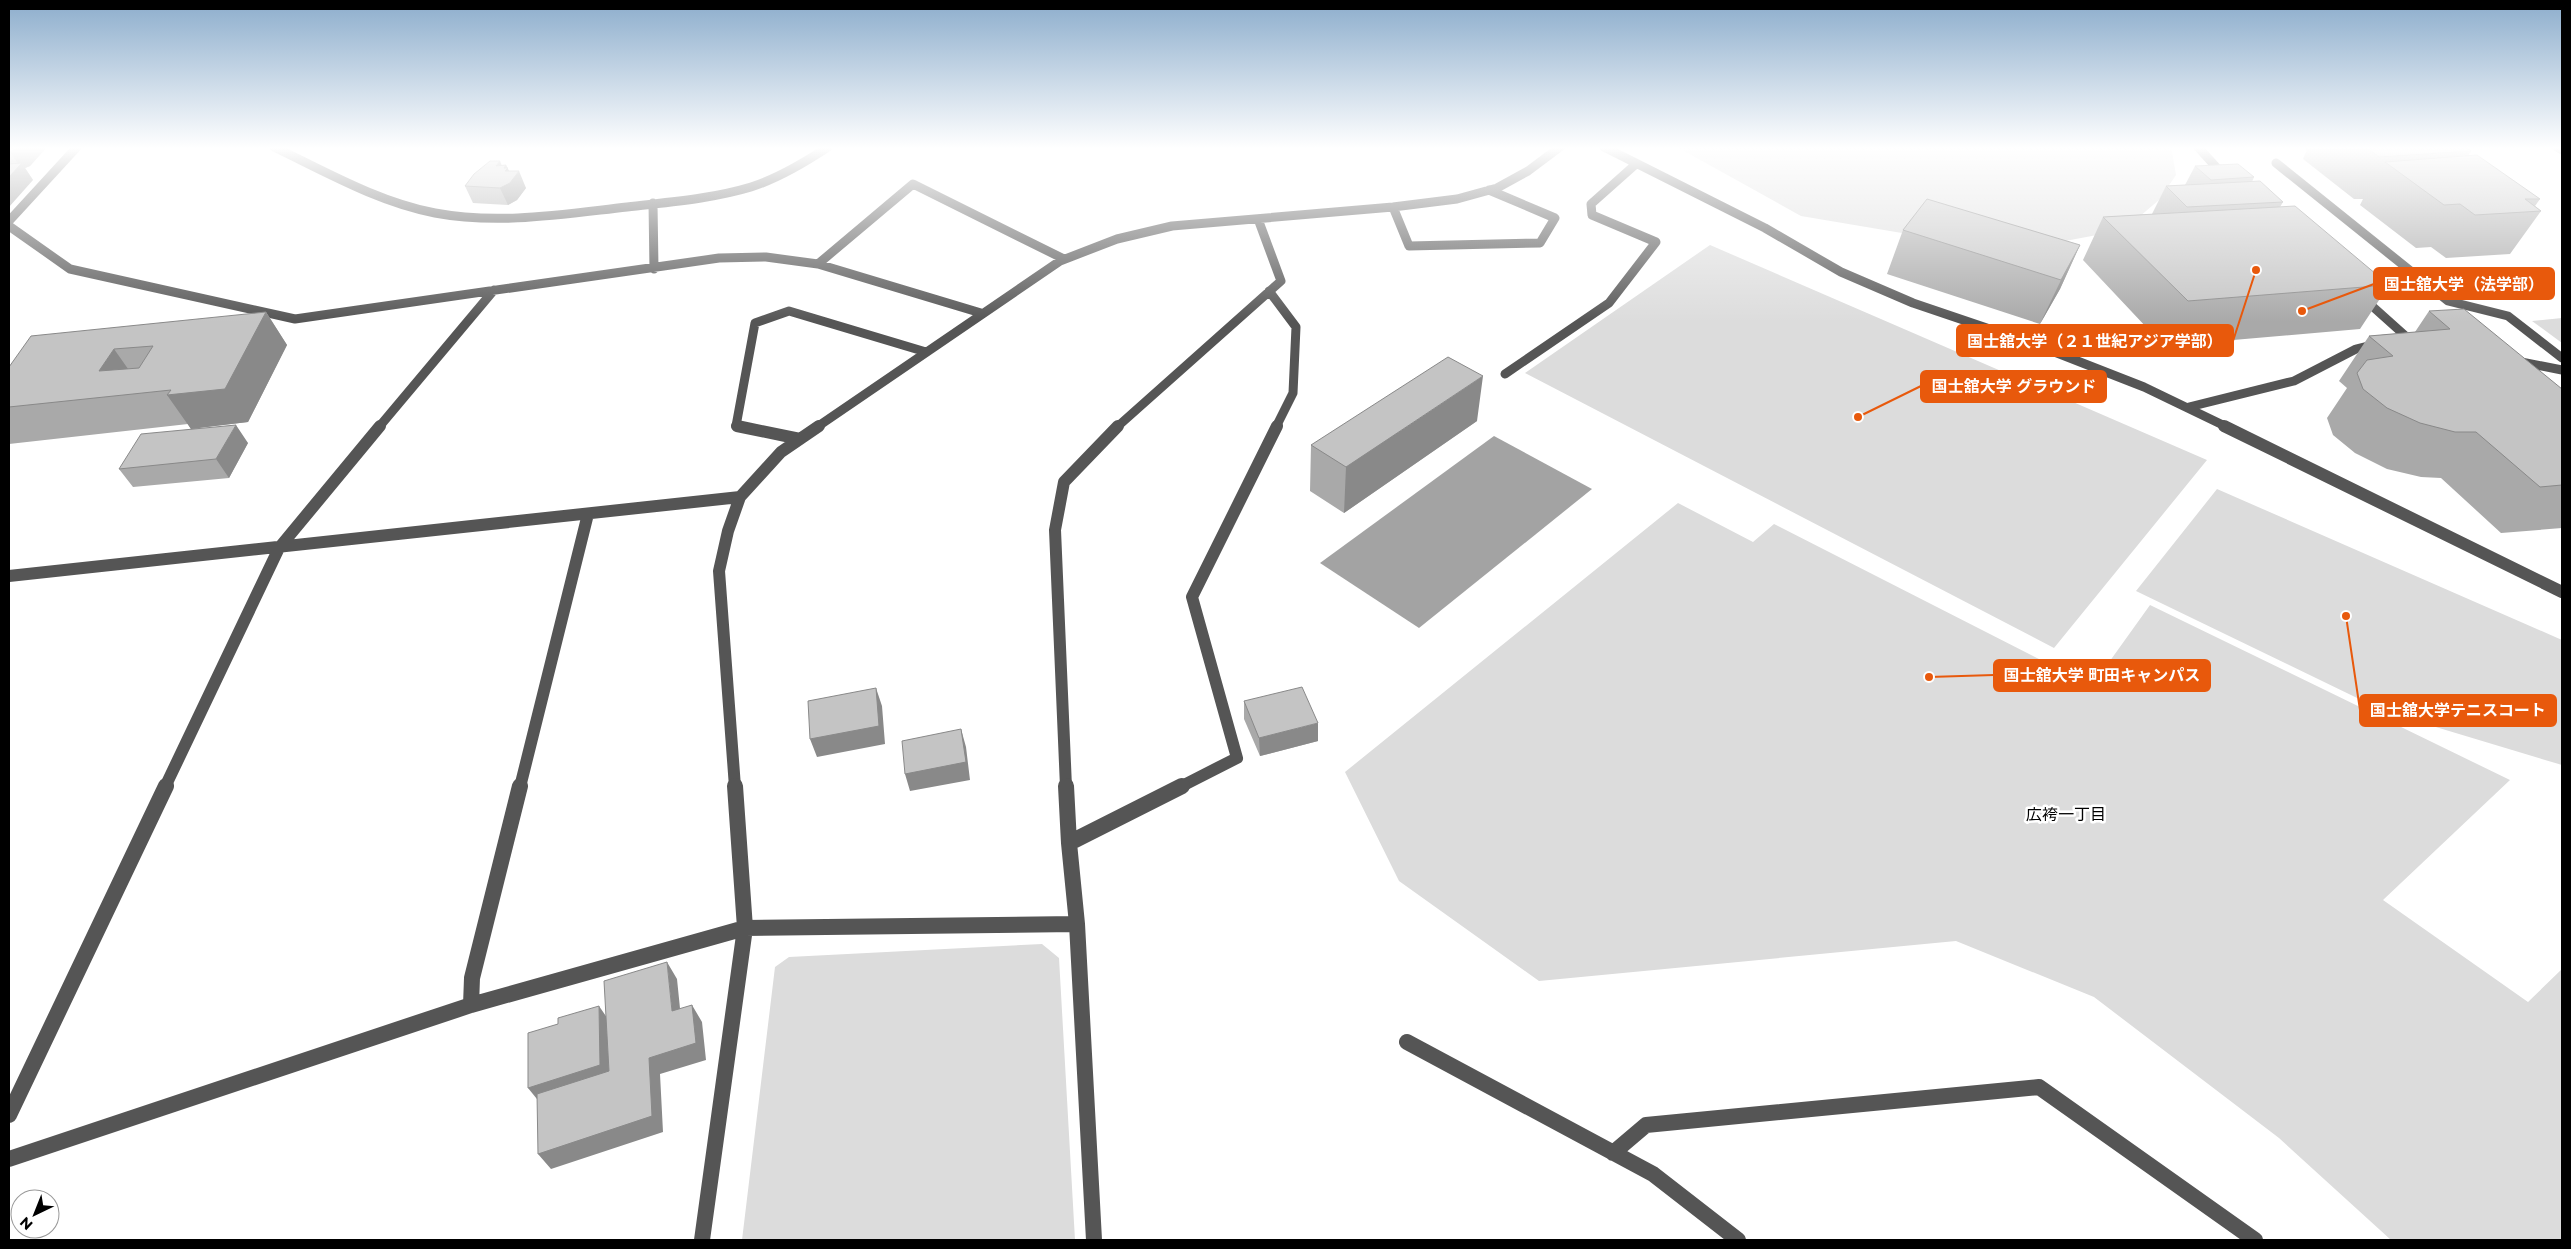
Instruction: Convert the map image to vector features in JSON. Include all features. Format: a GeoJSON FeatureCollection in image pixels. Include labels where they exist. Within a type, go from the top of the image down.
{"type":"FeatureCollection","features":[{"type":"Feature","properties":{"kind":"street"},"geometry":{"type":"LineString","coordinates":[[9,221],[23,205]]}},
{"type":"Feature","properties":{"kind":"street"},"geometry":{"type":"LineString","coordinates":[[412,205],[452,216],[479,220],[528,218],[634,205]]}},
{"type":"Feature","properties":{"kind":"street"},"geometry":{"type":"LineString","coordinates":[[653,205],[654,269]]}},
{"type":"Feature","properties":{"kind":"street"},"geometry":{"type":"LineString","coordinates":[[818,264],[888,205]]}},
{"type":"Feature","properties":{"kind":"street"},"geometry":{"type":"LineString","coordinates":[[956,205],[1064,259]]}},
{"type":"Feature","properties":{"kind":"street"},"geometry":{"type":"LineString","coordinates":[[702,1240],[745,928],[719,571],[728,531],[740,497],[781,452],[981,313],[1064,259],[1117,239],[1172,226],[1407,205]]}},
{"type":"Feature","properties":{"kind":"street"},"geometry":{"type":"LineString","coordinates":[[1393,207],[1409,246],[1540,242],[1555,218],[1525,205]]}},
{"type":"Feature","properties":{"kind":"street"},"geometry":{"type":"LineString","coordinates":[[1505,374],[1609,303],[1656,242],[1592,215],[1591,205]]}},
{"type":"Feature","properties":{"kind":"street"},"geometry":{"type":"LineString","coordinates":[[1719,205],[1765,228],[1841,272],[1914,303],[2034,344],[2189,407],[2562,592]]}},
{"type":"Feature","properties":{"kind":"street"},"geometry":{"type":"LineString","coordinates":[[2329,205],[2448,301],[2508,316],[2562,358]]}},
{"type":"Feature","properties":{"kind":"street"},"geometry":{"type":"LineString","coordinates":[[1094,1240],[1077,924],[1069,843],[1055,530],[1064,482],[1118,426],[1281,281],[1258,219]]}},
{"type":"Feature","properties":{"kind":"street"},"geometry":{"type":"LineString","coordinates":[[9,226],[70,269],[295,319],[654,269],[719,258],[766,257],[818,264],[981,313]]}},
{"type":"Feature","properties":{"kind":"street"},"geometry":{"type":"LineString","coordinates":[[9,1115],[279,548],[494,290]]}},
{"type":"Feature","properties":{"kind":"street"},"geometry":{"type":"LineString","coordinates":[[1069,843],[1237,758],[1192,597],[1293,393],[1296,327],[1269,291]]}},
{"type":"Feature","properties":{"kind":"street"},"geometry":{"type":"LineString","coordinates":[[2355,291],[2410,340]]}},
{"type":"Feature","properties":{"kind":"street"},"geometry":{"type":"LineString","coordinates":[[800,439],[736,426],[755,323],[789,311],[926,352]]}},
{"type":"Feature","properties":{"kind":"street"},"geometry":{"type":"LineString","coordinates":[[2189,407],[2294,381],[2356,349],[2388,341],[2410,340],[2430,344]]}},
{"type":"Feature","properties":{"kind":"street"},"geometry":{"type":"LineString","coordinates":[[2505,359],[2562,370]]}},
{"type":"Feature","properties":{"kind":"street"},"geometry":{"type":"LineString","coordinates":[[9,576],[740,497]]}},
{"type":"Feature","properties":{"kind":"street"},"geometry":{"type":"LineString","coordinates":[[471,1005],[472,978],[588,514]]}},
{"type":"Feature","properties":{"kind":"street"},"geometry":{"type":"LineString","coordinates":[[9,1159],[471,1005],[745,928],[1077,924]]}},
{"type":"Feature","properties":{"kind":"street"},"geometry":{"type":"LineString","coordinates":[[1407,1042],[1653,1174],[1738,1240]]}},
{"type":"Feature","properties":{"kind":"street"},"geometry":{"type":"LineString","coordinates":[[1613,1153],[1646,1124],[2039,1087],[2255,1240]]}},
{"type":"Feature","properties":{"kind":"shaded area"},"geometry":{"type":"Polygon","coordinates":[[[1782,205],[2153,205],[2133,222],[2097,235],[2044,245],[1979,246],[1801,216],[1782,205]]]}},
{"type":"Feature","properties":{"kind":"shaded area"},"geometry":{"type":"Polygon","coordinates":[[[1710,245],[2207,460],[2054,648],[1525,373],[1710,245]]]}},
{"type":"Feature","properties":{"kind":"shaded area"},"geometry":{"type":"Polygon","coordinates":[[[2562,318],[2562,343],[2532,321],[2562,318]]]}},
{"type":"Feature","properties":{"kind":"shaded area"},"geometry":{"type":"Polygon","coordinates":[[[1494,436],[1592,489],[1419,628],[1320,563],[1494,436]]]}},
{"type":"Feature","properties":{"kind":"shaded area"},"geometry":{"type":"Polygon","coordinates":[[[2217,489],[2562,640],[2562,765],[2386,712],[2136,591],[2217,489]]]}},
{"type":"Feature","properties":{"kind":"shaded area"},"geometry":{"type":"Polygon","coordinates":[[[1678,503],[1753,542],[1774,524],[2092,686],[2150,605],[2510,780],[2383,900],[2528,1002],[2562,969],[2562,1240],[2391,1240],[2279,1138],[2094,997],[1956,941],[1539,981],[1399,881],[1345,772],[1678,503]]]}},
{"type":"Feature","properties":{"kind":"shaded area"},"geometry":{"type":"Polygon","coordinates":[[[1042,944],[1059,958],[1075,1240],[742,1240],[775,967],[789,957],[1042,944]]]}},
{"type":"Feature","properties":{"kind":"building"},"geometry":{"type":"Polygon","coordinates":[[[1922,205],[1948,205],[2080,245],[2061,280],[1903,230],[1922,205]]]}},
{"type":"Feature","properties":{"kind":"building"},"geometry":{"type":"Polygon","coordinates":[[[2185,205],[2220,205],[2187,207],[2185,205]]]}},
{"type":"Feature","properties":{"kind":"building"},"geometry":{"type":"Polygon","coordinates":[[[2462,205],[2533,205],[2541,211],[2475,215],[2462,205]]]}},
{"type":"Feature","properties":{"kind":"building"},"geometry":{"type":"Polygon","coordinates":[[[2295,206],[2389,285],[2188,301],[2103,217],[2295,206]]]}},
{"type":"Feature","properties":{"kind":"building"},"geometry":{"type":"Polygon","coordinates":[[[2464,309],[2562,389],[2562,485],[2540,487],[2476,432],[2455,432],[2420,423],[2387,408],[2363,389],[2357,373],[2367,360],[2393,356],[2369,336],[2450,329],[2429,311],[2464,309]]]}},
{"type":"Feature","properties":{"kind":"building"},"geometry":{"type":"Polygon","coordinates":[[[266,312],[225,389],[167,395],[171,390],[9,407],[9,367],[31,336],[266,312]],[[153,346],[114,349],[99,371],[139,368],[153,346]]]}},
{"type":"Feature","properties":{"kind":"building"},"geometry":{"type":"Polygon","coordinates":[[[1448,357],[1483,376],[1346,467],[1311,445],[1448,357]]]}},
{"type":"Feature","properties":{"kind":"building"},"geometry":{"type":"Polygon","coordinates":[[[236,425],[216,459],[119,469],[141,434],[236,425]]]}},
{"type":"Feature","properties":{"kind":"building"},"geometry":{"type":"Polygon","coordinates":[[[1302,687],[1318,723],[1259,738],[1244,701],[1302,687]]]}},
{"type":"Feature","properties":{"kind":"building"},"geometry":{"type":"Polygon","coordinates":[[[876,688],[879,726],[810,739],[808,701],[876,688]]]}},
{"type":"Feature","properties":{"kind":"building"},"geometry":{"type":"Polygon","coordinates":[[[961,729],[966,762],[905,774],[902,741],[961,729]]]}},
{"type":"Feature","properties":{"kind":"building"},"geometry":{"type":"Polygon","coordinates":[[[667,962],[672,1011],[692,1005],[696,1043],[649,1058],[652,1116],[538,1154],[537,1094],[609,1071],[604,981],[667,962]]]}},
{"type":"Feature","properties":{"kind":"building"},"geometry":{"type":"Polygon","coordinates":[[[599,1006],[600,1065],[528,1088],[528,1033],[558,1024],[558,1018],[599,1006]]]}},
{"type":"Feature","properties":{"kind":"place","name":"国士舘大学（２１世紀アジア学部）"},"geometry":{"type":"Point","coordinates":[2256,270]}},
{"type":"Feature","properties":{"kind":"place","name":"国士舘大学（法学部）"},"geometry":{"type":"Point","coordinates":[2302,311]}},
{"type":"Feature","properties":{"kind":"place","name":"国士舘大学 グラウンド"},"geometry":{"type":"Point","coordinates":[1858,417]}},
{"type":"Feature","properties":{"kind":"place","name":"国士舘大学テニスコート"},"geometry":{"type":"Point","coordinates":[2346,616]}},
{"type":"Feature","properties":{"kind":"place","name":"国士舘大学 町田キャンパス"},"geometry":{"type":"Point","coordinates":[1929,677]}},
{"type":"Feature","properties":{"kind":"district","name":"広袴一丁目"},"geometry":{"type":"Point","coordinates":[2066,814]}}]}
